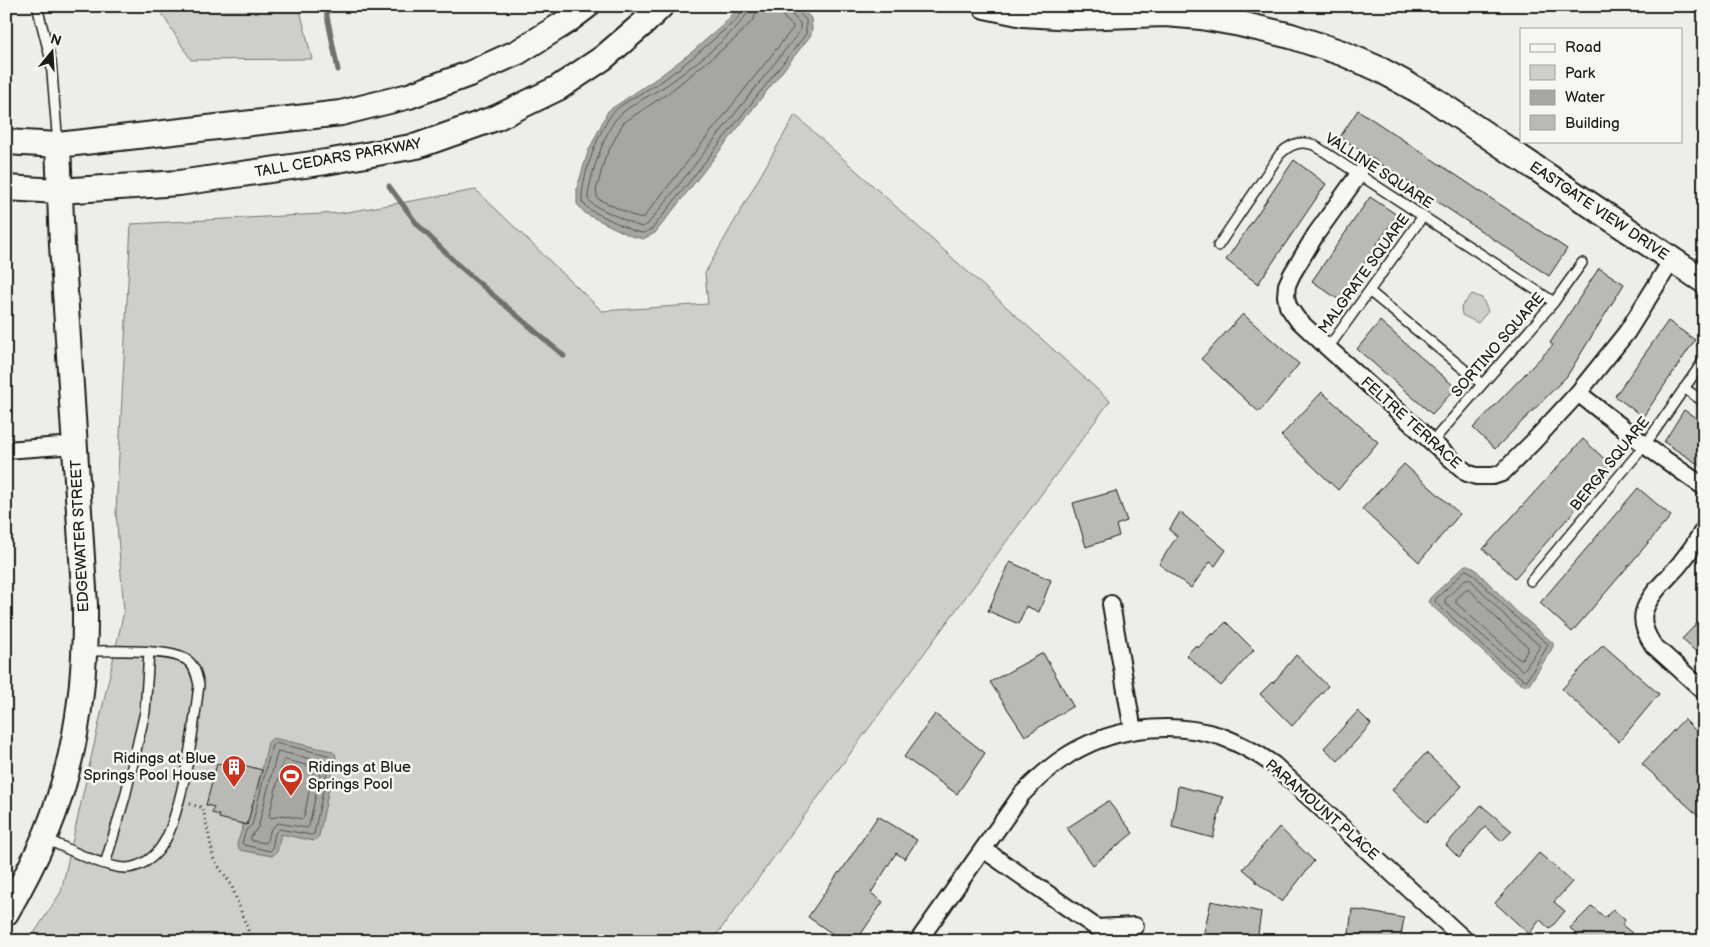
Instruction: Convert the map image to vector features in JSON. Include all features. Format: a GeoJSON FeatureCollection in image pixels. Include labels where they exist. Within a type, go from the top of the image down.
{"type":"FeatureCollection","features":[{"type":"Feature","properties":{"kind":"street"},"geometry":{"type":"LineString","coordinates":[[6,142],[58,145],[341,113],[409,96],[469,74],[518,52],[566,22],[587,6]]}},
{"type":"Feature","properties":{"kind":"street","name":"TALL CEDARS PARKWAY"},"geometry":{"type":"LineString","coordinates":[[6,188],[59,190],[179,183],[326,162],[416,146],[496,118],[558,88],[602,58],[661,6]]}},
{"type":"Feature","properties":{"kind":"street","name":"EASTGATE VIEW DRIVE"},"geometry":{"type":"LineString","coordinates":[[985,6],[1023,14],[1074,17],[1122,11],[1201,17],[1291,36],[1342,53],[1379,69],[1430,97],[1704,281]]}},
{"type":"Feature","properties":{"kind":"street","name":"EDGEWATER STREET"},"geometry":{"type":"LineString","coordinates":[[6,913],[27,876],[44,838],[62,786],[74,740],[82,692],[85,651],[85,605],[59,190],[58,145]]}},
{"type":"Feature","properties":{"kind":"street","name":"FELTRE TERRACE"},"geometry":{"type":"LineString","coordinates":[[1359,174],[1316,234],[1292,274],[1286,296],[1288,306],[1297,319],[1328,348],[1467,473],[1476,476],[1493,476],[1502,473],[1578,393],[1627,332],[1672,260]]}},
{"type":"Feature","properties":{"kind":"street"},"geometry":{"type":"LineString","coordinates":[[1578,393],[1645,446],[1704,487]]}},
{"type":"Feature","properties":{"kind":"street"},"geometry":{"type":"LineString","coordinates":[[6,450],[75,445]]}},
{"type":"Feature","properties":{"kind":"street"},"geometry":{"type":"LineString","coordinates":[[1704,529],[1680,563],[1655,592],[1644,613],[1647,637],[1653,646],[1704,691]]}},
{"type":"Feature","properties":{"kind":"street"},"geometry":{"type":"LineString","coordinates":[[1111,604],[1133,730]]}},
{"type":"Feature","properties":{"kind":"street","name":"PARAMOUNT PLACE"},"geometry":{"type":"LineString","coordinates":[[918,941],[1022,794],[1042,774],[1063,758],[1109,736],[1133,730],[1160,728],[1192,730],[1220,736],[1250,749],[1274,764],[1466,941]]}},
{"type":"Feature","properties":{"kind":"street"},"geometry":{"type":"LineString","coordinates":[[983,849],[1097,928],[1134,926]]}},
{"type":"Feature","properties":{"kind":"lane"},"geometry":{"type":"LineString","coordinates":[[37,6],[51,61],[58,145]]}},
{"type":"Feature","properties":{"kind":"lane","name":"VALLINE SQUARE"},"geometry":{"type":"LineString","coordinates":[[1218,246],[1280,154],[1291,146],[1306,142],[1314,145],[1359,174],[1554,302]]}},
{"type":"Feature","properties":{"kind":"lane","name":"MALGRATE SQUARE"},"geometry":{"type":"LineString","coordinates":[[1328,348],[1423,216]]}},
{"type":"Feature","properties":{"kind":"lane","name":"SORTINO SQUARE"},"geometry":{"type":"LineString","coordinates":[[1432,442],[1554,302],[1582,263]]}},
{"type":"Feature","properties":{"kind":"lane"},"geometry":{"type":"LineString","coordinates":[[1369,291],[1482,384]]}},
{"type":"Feature","properties":{"kind":"lane","name":"BERGA SQUARE"},"geometry":{"type":"LineString","coordinates":[[1531,581],[1645,446],[1704,360]]}},
{"type":"Feature","properties":{"kind":"lane"},"geometry":{"type":"LineString","coordinates":[[1684,388],[1704,402]]}},
{"type":"Feature","properties":{"kind":"lane"},"geometry":{"type":"LineString","coordinates":[[44,838],[110,866],[136,867],[152,856],[167,838],[186,775],[199,685],[195,671],[189,661],[179,655],[149,652],[85,651]]}},
{"type":"Feature","properties":{"kind":"lane"},"geometry":{"type":"LineString","coordinates":[[105,864],[125,798],[145,712],[149,652]]}},
{"type":"Feature","properties":{"kind":"path"},"geometry":{"type":"LineString","coordinates":[[179,801],[203,808],[214,860],[231,884],[252,941]]}},
{"type":"Feature","properties":{"kind":"green space"},"geometry":{"type":"Polygon","coordinates":[[[157,6],[299,6],[312,59],[191,60],[157,6]]]}},
{"type":"Feature","properties":{"kind":"green space"},"geometry":{"type":"Polygon","coordinates":[[[795,115],[1110,401],[712,941],[29,941],[61,892],[124,611],[116,512],[131,224],[341,213],[476,190],[602,311],[708,304],[705,273],[795,115]]]}},
{"type":"Feature","properties":{"kind":"green space"},"geometry":{"type":"Polygon","coordinates":[[[1472,294],[1482,298],[1488,311],[1478,323],[1462,315],[1461,307],[1472,294]]]}},
{"type":"Feature","properties":{"kind":"water"},"geometry":{"type":"Polygon","coordinates":[[[740,6],[798,6],[811,18],[811,35],[655,233],[643,239],[631,236],[586,214],[577,204],[577,188],[588,152],[608,111],[693,51],[724,24],[740,6]]]}},
{"type":"Feature","properties":{"kind":"water"},"geometry":{"type":"Polygon","coordinates":[[[1465,565],[1475,569],[1516,611],[1553,643],[1553,647],[1529,685],[1521,684],[1502,669],[1428,602],[1465,565]]]}},
{"type":"Feature","properties":{"kind":"water","name":"Ridings at Blue Springs Pool"},"geometry":{"type":"Polygon","coordinates":[[[273,738],[332,751],[336,755],[319,836],[314,841],[281,834],[277,852],[272,856],[240,850],[237,844],[262,770],[268,742],[273,738]]]}},
{"type":"Feature","properties":{"kind":"building"},"geometry":{"type":"Polygon","coordinates":[[[1358,110],[1567,249],[1549,276],[1340,137],[1358,110]]]}},
{"type":"Feature","properties":{"kind":"building"},"geometry":{"type":"Polygon","coordinates":[[[1294,160],[1326,184],[1258,284],[1226,260],[1294,160]]]}},
{"type":"Feature","properties":{"kind":"building"},"geometry":{"type":"Polygon","coordinates":[[[1370,197],[1397,215],[1339,300],[1312,281],[1370,197]]]}},
{"type":"Feature","properties":{"kind":"building"},"geometry":{"type":"Polygon","coordinates":[[[1599,268],[1624,284],[1567,376],[1495,449],[1473,428],[1553,345],[1550,343],[1599,268]]]}},
{"type":"Feature","properties":{"kind":"building"},"geometry":{"type":"Polygon","coordinates":[[[1243,314],[1299,364],[1259,412],[1201,359],[1243,314]]]}},
{"type":"Feature","properties":{"kind":"building"},"geometry":{"type":"Polygon","coordinates":[[[1380,321],[1456,388],[1432,414],[1357,349],[1380,321]]]}},
{"type":"Feature","properties":{"kind":"building"},"geometry":{"type":"Polygon","coordinates":[[[1668,321],[1695,340],[1643,417],[1615,396],[1668,321]]]}},
{"type":"Feature","properties":{"kind":"building"},"geometry":{"type":"Polygon","coordinates":[[[1322,392],[1378,442],[1338,490],[1281,436],[1322,392]]]}},
{"type":"Feature","properties":{"kind":"building"},"geometry":{"type":"Polygon","coordinates":[[[1684,410],[1704,423],[1704,468],[1664,442],[1684,410]]]}},
{"type":"Feature","properties":{"kind":"building"},"geometry":{"type":"Polygon","coordinates":[[[1583,439],[1613,467],[1515,578],[1483,549],[1583,439]]]}},
{"type":"Feature","properties":{"kind":"building"},"geometry":{"type":"Polygon","coordinates":[[[1404,464],[1460,514],[1419,562],[1362,509],[1404,464]]]}},
{"type":"Feature","properties":{"kind":"building"},"geometry":{"type":"Polygon","coordinates":[[[1638,488],[1671,516],[1572,632],[1540,603],[1638,488]]]}},
{"type":"Feature","properties":{"kind":"building"},"geometry":{"type":"Polygon","coordinates":[[[1116,491],[1127,521],[1116,525],[1119,536],[1086,547],[1073,503],[1116,491]]]}},
{"type":"Feature","properties":{"kind":"building"},"geometry":{"type":"Polygon","coordinates":[[[1180,512],[1226,550],[1215,566],[1210,562],[1191,588],[1159,564],[1177,536],[1169,530],[1180,512]]]}},
{"type":"Feature","properties":{"kind":"building"},"geometry":{"type":"Polygon","coordinates":[[[1010,562],[1051,580],[1039,612],[1026,606],[1019,624],[988,611],[1010,562]]]}},
{"type":"Feature","properties":{"kind":"building"},"geometry":{"type":"Polygon","coordinates":[[[1704,616],[1704,659],[1682,639],[1704,616]]]}},
{"type":"Feature","properties":{"kind":"building"},"geometry":{"type":"Polygon","coordinates":[[[1226,622],[1254,650],[1221,686],[1186,655],[1196,645],[1198,648],[1226,622]]]}},
{"type":"Feature","properties":{"kind":"building"},"geometry":{"type":"Polygon","coordinates":[[[1603,645],[1659,694],[1619,742],[1562,689],[1603,645]]]}},
{"type":"Feature","properties":{"kind":"building"},"geometry":{"type":"Polygon","coordinates":[[[1043,653],[1073,706],[1025,736],[990,682],[1043,653]]]}},
{"type":"Feature","properties":{"kind":"building"},"geometry":{"type":"Polygon","coordinates":[[[1296,655],[1328,686],[1292,726],[1260,694],[1273,683],[1296,655]]]}},
{"type":"Feature","properties":{"kind":"building"},"geometry":{"type":"Polygon","coordinates":[[[1358,711],[1371,724],[1338,761],[1324,748],[1358,711]]]}},
{"type":"Feature","properties":{"kind":"building"},"geometry":{"type":"Polygon","coordinates":[[[935,714],[985,753],[957,794],[904,757],[935,714]]]}},
{"type":"Feature","properties":{"kind":"building"},"geometry":{"type":"Polygon","coordinates":[[[1684,719],[1704,739],[1704,821],[1642,764],[1684,719]]]}},
{"type":"Feature","properties":{"kind":"building"},"geometry":{"type":"Polygon","coordinates":[[[1426,753],[1462,786],[1426,823],[1392,790],[1426,753]]]}},
{"type":"Feature","properties":{"kind":"building","name":"Ridings at Blue Springs Pool House"},"geometry":{"type":"Polygon","coordinates":[[[226,757],[243,762],[243,765],[262,770],[247,825],[219,818],[219,815],[212,813],[214,807],[206,805],[217,764],[222,765],[222,763],[225,763],[226,757]]]}},
{"type":"Feature","properties":{"kind":"building"},"geometry":{"type":"Polygon","coordinates":[[[1178,786],[1223,797],[1213,838],[1172,827],[1178,786]]]}},
{"type":"Feature","properties":{"kind":"building"},"geometry":{"type":"Polygon","coordinates":[[[1108,801],[1133,833],[1093,865],[1067,828],[1108,801]]]}},
{"type":"Feature","properties":{"kind":"building"},"geometry":{"type":"Polygon","coordinates":[[[1481,805],[1512,831],[1502,841],[1485,827],[1459,858],[1446,845],[1481,805]]]}},
{"type":"Feature","properties":{"kind":"building"},"geometry":{"type":"Polygon","coordinates":[[[878,816],[917,840],[905,859],[896,853],[871,893],[883,902],[856,941],[843,941],[808,917],[878,816]]]}},
{"type":"Feature","properties":{"kind":"building"},"geometry":{"type":"Polygon","coordinates":[[[1279,827],[1314,861],[1282,902],[1256,882],[1243,869],[1279,827]]]}},
{"type":"Feature","properties":{"kind":"building"},"geometry":{"type":"Polygon","coordinates":[[[1539,853],[1572,882],[1554,902],[1565,911],[1550,929],[1540,920],[1529,934],[1495,903],[1539,853]]]}},
{"type":"Feature","properties":{"kind":"building"},"geometry":{"type":"Polygon","coordinates":[[[1211,901],[1261,912],[1257,941],[1202,941],[1211,901]]]}},
{"type":"Feature","properties":{"kind":"building"},"geometry":{"type":"Polygon","coordinates":[[[1592,906],[1605,918],[1613,909],[1625,920],[1622,925],[1632,933],[1626,941],[1583,941],[1570,928],[1592,906]]]}},
{"type":"Feature","properties":{"kind":"building"},"geometry":{"type":"Polygon","coordinates":[[[1352,909],[1404,918],[1400,941],[1348,941],[1352,909]]]}},
{"type":"Feature","properties":{"kind":"waterway"},"geometry":{"type":"LineString","coordinates":[[325,6],[338,70]]}},
{"type":"Feature","properties":{"kind":"waterway"},"geometry":{"type":"LineString","coordinates":[[389,186],[417,224],[457,264],[564,356]]}},
{"type":"Feature","properties":{"kind":"place","name":"Ridings at Blue Springs Pool House"},"geometry":{"type":"Point","coordinates":[234,788]}},
{"type":"Feature","properties":{"kind":"place","name":"Ridings at Blue Springs Pool"},"geometry":{"type":"Point","coordinates":[291,797]}}]}
